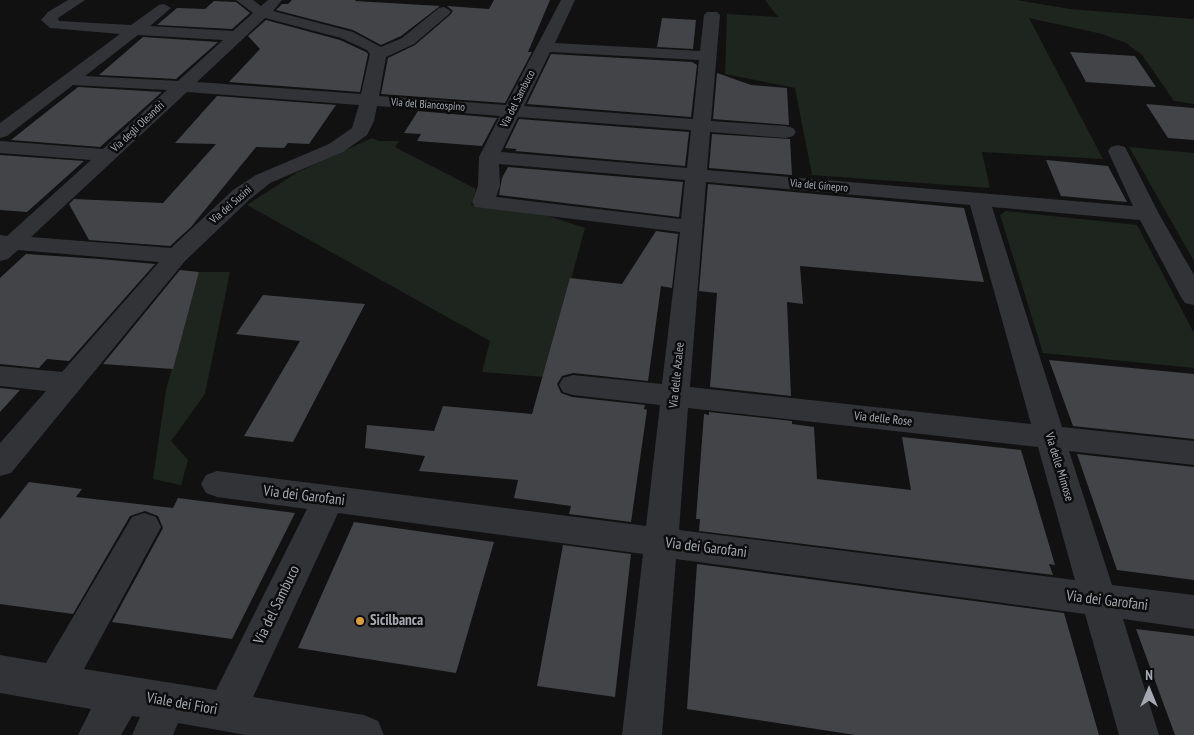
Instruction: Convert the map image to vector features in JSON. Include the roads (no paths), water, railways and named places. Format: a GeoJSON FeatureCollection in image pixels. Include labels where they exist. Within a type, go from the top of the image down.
{"type":"FeatureCollection","features":[{"type":"Feature","properties":{"kind":"street"},"geometry":{"type":"LineString","coordinates":[[78,0],[53,15],[49,20],[55,25],[66,26],[237,36]]}},
{"type":"Feature","properties":{"kind":"street"},"geometry":{"type":"LineString","coordinates":[[243,0],[269,6],[347,35],[372,47],[378,54],[408,41],[444,11]]}},
{"type":"Feature","properties":{"kind":"street","name":"Via del Sambuco"},"geometry":{"type":"LineString","coordinates":[[568,0],[489,157],[489,186],[483,202],[692,227]]}},
{"type":"Feature","properties":{"kind":"street","name":"Via degli Oleandri"},"geometry":{"type":"LineString","coordinates":[[4,247],[269,6]]}},
{"type":"Feature","properties":{"kind":"street"},"geometry":{"type":"LineString","coordinates":[[0,132],[164,8]]}},
{"type":"Feature","properties":{"kind":"street","name":"Via delle Azalee"},"geometry":{"type":"LineString","coordinates":[[642,735],[712,15]]}},
{"type":"Feature","properties":{"kind":"street"},"geometry":{"type":"LineString","coordinates":[[544,47],[708,56]]}},
{"type":"Feature","properties":{"kind":"street","name":"Via dei Susini"},"geometry":{"type":"LineString","coordinates":[[0,464],[177,256],[241,195],[263,179],[336,148],[360,131],[369,100],[378,54]]}},
{"type":"Feature","properties":{"kind":"street","name":"Via del Biancospino"},"geometry":{"type":"LineString","coordinates":[[69,80],[182,86],[786,132]]}},
{"type":"Feature","properties":{"kind":"street"},"geometry":{"type":"LineString","coordinates":[[0,148],[107,155]]}},
{"type":"Feature","properties":{"kind":"street"},"geometry":{"type":"LineString","coordinates":[[1118,151],[1148,214],[1194,297]]}},
{"type":"Feature","properties":{"kind":"street","name":"Via del Ginepro"},"geometry":{"type":"LineString","coordinates":[[489,157],[1148,214]]}},
{"type":"Feature","properties":{"kind":"street","name":"Via delle Mimose"},"geometry":{"type":"LineString","coordinates":[[979,199],[1139,735]]}},
{"type":"Feature","properties":{"kind":"street"},"geometry":{"type":"LineString","coordinates":[[4,247],[177,256]]}},
{"type":"Feature","properties":{"kind":"street"},"geometry":{"type":"LineString","coordinates":[[0,376],[68,383]]}},
{"type":"Feature","properties":{"kind":"street","name":"Via delle Rose"},"geometry":{"type":"LineString","coordinates":[[573,385],[1194,453]]}},
{"type":"Feature","properties":{"kind":"street","name":"Via dei Garofani"},"geometry":{"type":"LineString","coordinates":[[217,484],[1194,612]]}},
{"type":"Feature","properties":{"kind":"street","name":"Via del Sambuco"},"geometry":{"type":"LineString","coordinates":[[226,712],[328,499]]}},
{"type":"Feature","properties":{"kind":"street"},"geometry":{"type":"LineString","coordinates":[[56,684],[144,527]]}},
{"type":"Feature","properties":{"kind":"street","name":"Viale dei Fiori"},"geometry":{"type":"LineString","coordinates":[[0,674],[122,694],[160,718],[226,712],[364,735]]}},
{"type":"Feature","properties":{"kind":"street"},"geometry":{"type":"LineString","coordinates":[[98,735],[122,694]]}},
{"type":"Feature","properties":{"kind":"place","name":"Sicilbanca"},"geometry":{"type":"Point","coordinates":[360,621]}}]}
